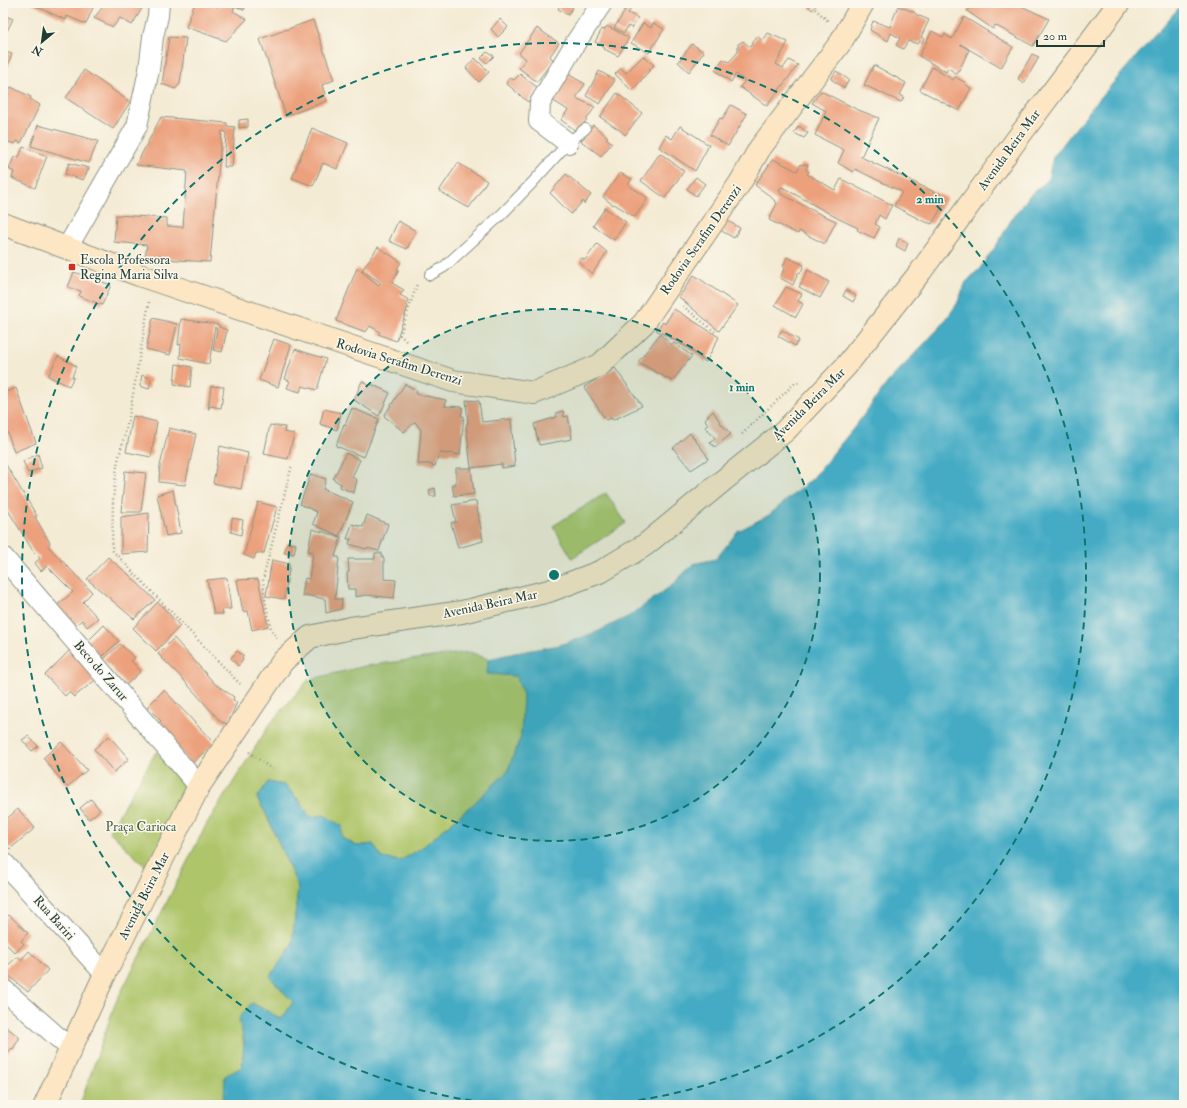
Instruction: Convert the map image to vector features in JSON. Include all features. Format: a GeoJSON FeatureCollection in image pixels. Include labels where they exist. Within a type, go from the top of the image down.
{"type":"FeatureCollection","features":[{"type":"Feature","properties":{"kind":"street"},"geometry":{"type":"LineString","coordinates":[[67,248],[137,126],[149,70],[159,3]]}},
{"type":"Feature","properties":{"kind":"street","name":"Rodovia Serafim Derenzi"},"geometry":{"type":"LineString","coordinates":[[3,224],[139,275],[453,381],[534,393],[600,365],[644,323],[740,183],[760,148],[841,42],[863,3]]}},
{"type":"Feature","properties":{"kind":"street","name":"Avenida Beira Mar"},"geometry":{"type":"LineString","coordinates":[[45,1105],[105,974],[199,786],[283,661],[310,637],[351,628],[462,612],[549,591],[602,571],[645,545],[725,478],[785,431],[846,366],[921,271],[1119,3]]}},
{"type":"Feature","properties":{"kind":"street"},"geometry":{"type":"LineString","coordinates":[[568,143],[540,121],[540,103],[600,4]]}},
{"type":"Feature","properties":{"kind":"street","name":"Beco do Zarur"},"geometry":{"type":"LineString","coordinates":[[3,557],[199,786]]}},
{"type":"Feature","properties":{"kind":"street","name":"Rua Bariri"},"geometry":{"type":"LineString","coordinates":[[3,862],[105,974]]}},
{"type":"Feature","properties":{"kind":"street"},"geometry":{"type":"LineString","coordinates":[[3,989],[70,1048]]}},
{"type":"Feature","properties":{"kind":"lane"},"geometry":{"type":"LineString","coordinates":[[430,275],[444,267],[502,214],[568,143],[585,129]]}},
{"type":"Feature","properties":{"kind":"path"},"geometry":{"type":"LineString","coordinates":[[415,368],[412,345],[400,335],[410,299],[422,272],[430,275]]}},
{"type":"Feature","properties":{"kind":"path"},"geometry":{"type":"LineString","coordinates":[[664,292],[715,332]]}},
{"type":"Feature","properties":{"kind":"path"},"geometry":{"type":"LineString","coordinates":[[149,301],[129,417],[116,465],[112,500],[112,550],[256,701]]}},
{"type":"Feature","properties":{"kind":"path"},"geometry":{"type":"LineString","coordinates":[[283,661],[282,647],[271,629],[265,600],[263,579],[292,465]]}},
{"type":"Feature","properties":{"kind":"path"},"geometry":{"type":"LineString","coordinates":[[245,748],[274,771]]}},
{"type":"Feature","properties":{"kind":"green space"},"geometry":{"type":"Polygon","coordinates":[[[606,493],[626,523],[572,558],[553,526],[606,493]]]}},
{"type":"Feature","properties":{"kind":"green space"},"geometry":{"type":"Polygon","coordinates":[[[470,652],[488,659],[488,674],[516,676],[523,695],[521,736],[507,772],[472,805],[423,847],[400,861],[382,858],[373,844],[357,846],[342,838],[324,815],[310,817],[299,800],[285,785],[268,782],[257,798],[267,816],[298,887],[292,945],[270,977],[293,1002],[282,1019],[252,1003],[240,1018],[244,1044],[243,1063],[222,1105],[80,1105],[115,1004],[206,825],[270,724],[308,680],[365,666],[470,652]]]}},
{"type":"Feature","properties":{"kind":"green space","name":"Praça Carioca"},"geometry":{"type":"Polygon","coordinates":[[[156,752],[188,786],[148,869],[109,831],[156,752]]]}},
{"type":"Feature","properties":{"kind":"water"},"geometry":{"type":"Polygon","coordinates":[[[1183,3],[1184,1105],[222,1105],[224,1099],[225,1076],[242,1067],[244,1041],[239,1018],[252,1003],[282,1019],[293,1002],[270,977],[292,945],[298,887],[267,816],[257,798],[268,782],[285,785],[310,817],[324,815],[342,826],[342,838],[357,846],[373,844],[382,858],[400,861],[423,847],[472,805],[507,772],[521,736],[523,695],[516,676],[487,674],[488,659],[560,645],[599,631],[631,615],[671,586],[693,564],[716,559],[738,531],[769,515],[813,478],[857,424],[888,382],[942,325],[957,304],[966,282],[981,267],[998,243],[1010,222],[1030,195],[1048,180],[1053,157],[1094,105],[1183,3]]]}},
{"type":"Feature","properties":{"kind":"building"},"geometry":{"type":"Polygon","coordinates":[[[29,3],[90,3],[94,5],[86,24],[67,16],[66,20],[29,3]]]}},
{"type":"Feature","properties":{"kind":"building"},"geometry":{"type":"Polygon","coordinates":[[[102,3],[141,3],[144,5],[132,25],[120,18],[113,27],[94,18],[102,8],[100,6],[102,3]]]}},
{"type":"Feature","properties":{"kind":"building"},"geometry":{"type":"Polygon","coordinates":[[[195,3],[209,3],[218,7],[219,3],[247,3],[244,10],[235,6],[233,11],[247,19],[226,41],[186,27],[195,3]]]}},
{"type":"Feature","properties":{"kind":"building"},"geometry":{"type":"Polygon","coordinates":[[[561,3],[575,3],[568,15],[558,9],[561,3]]]}},
{"type":"Feature","properties":{"kind":"building"},"geometry":{"type":"Polygon","coordinates":[[[613,3],[632,3],[629,7],[631,9],[628,13],[638,18],[632,28],[628,26],[624,33],[614,28],[625,11],[613,3]]]}},
{"type":"Feature","properties":{"kind":"building"},"geometry":{"type":"Polygon","coordinates":[[[806,3],[818,3],[812,10],[806,3]]]}},
{"type":"Feature","properties":{"kind":"building"},"geometry":{"type":"Polygon","coordinates":[[[999,3],[1005,7],[1007,3],[1015,3],[1049,19],[1033,46],[995,25],[993,29],[967,11],[970,7],[965,4],[999,3]]]}},
{"type":"Feature","properties":{"kind":"building"},"geometry":{"type":"Polygon","coordinates":[[[898,6],[929,20],[921,37],[924,38],[922,43],[920,41],[918,44],[908,41],[903,49],[896,45],[900,38],[891,33],[888,41],[870,30],[873,21],[890,27],[898,6]]]}},
{"type":"Feature","properties":{"kind":"building"},"geometry":{"type":"Polygon","coordinates":[[[4,15],[13,19],[3,39],[3,16],[4,15]]]}},
{"type":"Feature","properties":{"kind":"building"},"geometry":{"type":"Polygon","coordinates":[[[964,17],[1013,47],[1001,68],[960,44],[969,50],[957,74],[948,68],[946,72],[919,56],[932,31],[943,37],[945,34],[952,39],[964,17]]]}},
{"type":"Feature","properties":{"kind":"building"},"geometry":{"type":"Polygon","coordinates":[[[500,19],[508,27],[498,37],[491,29],[500,19]]]}},
{"type":"Feature","properties":{"kind":"building"},"geometry":{"type":"Polygon","coordinates":[[[313,20],[334,80],[322,85],[327,101],[286,116],[260,39],[313,20]]]}},
{"type":"Feature","properties":{"kind":"building"},"geometry":{"type":"Polygon","coordinates":[[[643,23],[651,28],[653,23],[664,29],[649,53],[631,43],[643,23]]]}},
{"type":"Feature","properties":{"kind":"building"},"geometry":{"type":"Polygon","coordinates":[[[607,26],[629,38],[618,56],[604,49],[605,48],[595,42],[602,29],[604,30],[607,26]]]}},
{"type":"Feature","properties":{"kind":"building"},"geometry":{"type":"Polygon","coordinates":[[[537,28],[559,43],[550,56],[553,60],[537,82],[519,68],[526,59],[519,53],[537,28]]]}},
{"type":"Feature","properties":{"kind":"building"},"geometry":{"type":"Polygon","coordinates":[[[768,33],[788,42],[776,64],[783,68],[789,60],[798,65],[767,106],[740,87],[745,81],[736,74],[731,82],[715,70],[723,59],[729,62],[738,52],[738,44],[743,41],[750,47],[757,36],[763,41],[768,33]]]}},
{"type":"Feature","properties":{"kind":"building"},"geometry":{"type":"Polygon","coordinates":[[[169,37],[186,38],[180,84],[175,89],[162,84],[169,37]]]}},
{"type":"Feature","properties":{"kind":"building"},"geometry":{"type":"Polygon","coordinates":[[[692,44],[704,52],[689,72],[678,62],[692,44]]]}},
{"type":"Feature","properties":{"kind":"building"},"geometry":{"type":"Polygon","coordinates":[[[3,51],[12,54],[3,80],[3,51]]]}},
{"type":"Feature","properties":{"kind":"building"},"geometry":{"type":"Polygon","coordinates":[[[487,52],[494,56],[487,63],[481,58],[487,52]]]}},
{"type":"Feature","properties":{"kind":"building"},"geometry":{"type":"Polygon","coordinates":[[[1032,54],[1039,57],[1024,83],[1018,79],[1032,54]]]}},
{"type":"Feature","properties":{"kind":"building"},"geometry":{"type":"Polygon","coordinates":[[[643,56],[654,65],[632,91],[615,74],[621,68],[626,73],[643,56]]]}},
{"type":"Feature","properties":{"kind":"building"},"geometry":{"type":"Polygon","coordinates":[[[475,58],[489,72],[479,82],[466,68],[475,58]]]}},
{"type":"Feature","properties":{"kind":"building"},"geometry":{"type":"Polygon","coordinates":[[[874,65],[906,83],[900,95],[904,97],[901,102],[864,85],[874,65]]]}},
{"type":"Feature","properties":{"kind":"building"},"geometry":{"type":"Polygon","coordinates":[[[932,67],[953,80],[955,77],[966,83],[965,84],[971,88],[959,111],[920,90],[932,67]]]}},
{"type":"Feature","properties":{"kind":"building"},"geometry":{"type":"Polygon","coordinates":[[[84,70],[130,102],[113,129],[66,98],[84,70]]]}},
{"type":"Feature","properties":{"kind":"building"},"geometry":{"type":"Polygon","coordinates":[[[599,71],[615,80],[600,104],[586,96],[599,71]]]}},
{"type":"Feature","properties":{"kind":"building"},"geometry":{"type":"Polygon","coordinates":[[[836,71],[849,80],[844,88],[831,79],[836,71]]]}},
{"type":"Feature","properties":{"kind":"building"},"geometry":{"type":"Polygon","coordinates":[[[520,74],[538,88],[528,102],[506,83],[510,78],[514,80],[520,74]]]}},
{"type":"Feature","properties":{"kind":"building"},"geometry":{"type":"Polygon","coordinates":[[[568,74],[585,84],[576,98],[595,107],[578,132],[561,120],[568,110],[552,100],[568,74]]]}},
{"type":"Feature","properties":{"kind":"building"},"geometry":{"type":"Polygon","coordinates":[[[11,87],[31,97],[30,99],[40,105],[21,143],[17,141],[15,144],[3,139],[3,101],[11,87]]]}},
{"type":"Feature","properties":{"kind":"building"},"geometry":{"type":"Polygon","coordinates":[[[821,91],[856,109],[879,118],[861,157],[947,198],[932,224],[894,206],[902,192],[855,169],[853,172],[838,163],[844,150],[815,135],[826,111],[812,103],[821,91]]]}},
{"type":"Feature","properties":{"kind":"building"},"geometry":{"type":"Polygon","coordinates":[[[617,93],[642,113],[625,135],[600,117],[617,93]]]}},
{"type":"Feature","properties":{"kind":"building"},"geometry":{"type":"Polygon","coordinates":[[[731,105],[747,114],[728,146],[710,135],[720,118],[722,119],[731,105]]]}},
{"type":"Feature","properties":{"kind":"building"},"geometry":{"type":"Polygon","coordinates":[[[161,117],[227,123],[227,126],[235,127],[232,167],[224,167],[226,132],[222,131],[210,262],[145,258],[147,245],[114,242],[116,215],[167,218],[167,226],[183,227],[187,171],[136,165],[161,117]]]}},
{"type":"Feature","properties":{"kind":"building"},"geometry":{"type":"Polygon","coordinates":[[[248,119],[248,127],[239,128],[239,120],[248,119]]]}},
{"type":"Feature","properties":{"kind":"building"},"geometry":{"type":"Polygon","coordinates":[[[38,125],[98,141],[89,163],[31,146],[38,125]]]}},
{"type":"Feature","properties":{"kind":"building"},"geometry":{"type":"Polygon","coordinates":[[[593,125],[608,137],[606,138],[612,143],[601,156],[581,141],[593,125]]]}},
{"type":"Feature","properties":{"kind":"building"},"geometry":{"type":"Polygon","coordinates":[[[680,126],[709,145],[695,171],[659,147],[666,135],[672,139],[680,126]]]}},
{"type":"Feature","properties":{"kind":"building"},"geometry":{"type":"Polygon","coordinates":[[[799,126],[808,133],[804,138],[794,133],[799,126]]]}},
{"type":"Feature","properties":{"kind":"building"},"geometry":{"type":"Polygon","coordinates":[[[312,128],[348,143],[337,169],[323,163],[313,186],[292,178],[312,128]]]}},
{"type":"Feature","properties":{"kind":"building"},"geometry":{"type":"Polygon","coordinates":[[[23,147],[47,156],[35,188],[12,178],[14,172],[9,169],[14,157],[19,157],[23,147]]]}},
{"type":"Feature","properties":{"kind":"building"},"geometry":{"type":"Polygon","coordinates":[[[660,153],[684,171],[665,198],[641,181],[660,153]]]}},
{"type":"Feature","properties":{"kind":"building"},"geometry":{"type":"Polygon","coordinates":[[[773,159],[797,171],[801,164],[808,165],[806,170],[809,172],[807,174],[835,190],[841,179],[892,205],[885,219],[879,215],[875,224],[880,227],[874,238],[857,230],[858,228],[782,187],[779,189],[781,194],[836,221],[825,244],[799,231],[798,234],[769,220],[777,203],[755,185],[773,159]]]}},
{"type":"Feature","properties":{"kind":"building"},"geometry":{"type":"Polygon","coordinates":[[[69,163],[89,168],[83,180],[65,174],[69,163]]]}},
{"type":"Feature","properties":{"kind":"building"},"geometry":{"type":"Polygon","coordinates":[[[458,163],[487,181],[469,208],[439,191],[458,163]]]}},
{"type":"Feature","properties":{"kind":"building"},"geometry":{"type":"Polygon","coordinates":[[[620,173],[632,179],[628,185],[648,198],[635,217],[614,204],[613,205],[603,197],[620,173]]]}},
{"type":"Feature","properties":{"kind":"building"},"geometry":{"type":"Polygon","coordinates":[[[566,174],[591,195],[584,204],[583,201],[571,214],[550,193],[566,174]]]}},
{"type":"Feature","properties":{"kind":"building"},"geometry":{"type":"Polygon","coordinates":[[[696,177],[705,184],[696,196],[687,189],[696,177]]]}},
{"type":"Feature","properties":{"kind":"building"},"geometry":{"type":"Polygon","coordinates":[[[605,208],[626,222],[614,240],[593,226],[605,208]]]}},
{"type":"Feature","properties":{"kind":"building"},"geometry":{"type":"Polygon","coordinates":[[[726,220],[740,228],[734,238],[720,230],[726,220]]]}},
{"type":"Feature","properties":{"kind":"building"},"geometry":{"type":"Polygon","coordinates":[[[398,221],[416,231],[407,249],[389,241],[398,221]]]}},
{"type":"Feature","properties":{"kind":"building"},"geometry":{"type":"Polygon","coordinates":[[[899,238],[908,243],[905,251],[896,246],[899,238]]]}},
{"type":"Feature","properties":{"kind":"building"},"geometry":{"type":"Polygon","coordinates":[[[597,244],[607,252],[592,274],[579,262],[581,258],[585,260],[597,244]]]}},
{"type":"Feature","properties":{"kind":"building"},"geometry":{"type":"Polygon","coordinates":[[[378,247],[401,262],[397,269],[399,270],[392,283],[404,290],[400,295],[409,300],[406,305],[408,306],[396,341],[378,334],[380,332],[370,326],[366,332],[336,321],[357,268],[379,285],[381,283],[362,270],[378,247]]]}},
{"type":"Feature","properties":{"kind":"building"},"geometry":{"type":"Polygon","coordinates":[[[787,257],[804,265],[801,272],[798,273],[793,285],[780,278],[785,267],[783,266],[787,257]]]}},
{"type":"Feature","properties":{"kind":"building"},"geometry":{"type":"Polygon","coordinates":[[[808,270],[829,282],[820,298],[799,287],[808,270]]]}},
{"type":"Feature","properties":{"kind":"building"},"geometry":{"type":"Polygon","coordinates":[[[74,272],[111,285],[102,305],[79,296],[81,291],[68,287],[74,272]]]}},
{"type":"Feature","properties":{"kind":"building"},"geometry":{"type":"Polygon","coordinates":[[[694,275],[738,305],[719,331],[679,297],[694,275]]]}},
{"type":"Feature","properties":{"kind":"building"},"geometry":{"type":"Polygon","coordinates":[[[786,287],[802,294],[798,301],[803,304],[796,317],[775,305],[786,287]]]}},
{"type":"Feature","properties":{"kind":"building"},"geometry":{"type":"Polygon","coordinates":[[[846,290],[856,296],[853,302],[843,296],[846,290]]]}},
{"type":"Feature","properties":{"kind":"building"},"geometry":{"type":"Polygon","coordinates":[[[674,309],[719,337],[706,362],[687,347],[656,330],[663,322],[665,324],[674,309]]]}},
{"type":"Feature","properties":{"kind":"building"},"geometry":{"type":"Polygon","coordinates":[[[153,318],[177,324],[170,355],[146,349],[153,318]]]}},
{"type":"Feature","properties":{"kind":"building"},"geometry":{"type":"Polygon","coordinates":[[[181,319],[216,324],[227,330],[222,352],[213,350],[217,330],[215,327],[209,364],[180,358],[181,344],[178,345],[181,319]]]}},
{"type":"Feature","properties":{"kind":"building"},"geometry":{"type":"Polygon","coordinates":[[[782,330],[799,340],[795,346],[778,336],[782,330]]]}},
{"type":"Feature","properties":{"kind":"building"},"geometry":{"type":"Polygon","coordinates":[[[660,334],[672,345],[674,343],[692,356],[672,381],[638,362],[660,334]]]}},
{"type":"Feature","properties":{"kind":"building"},"geometry":{"type":"Polygon","coordinates":[[[274,339],[291,345],[278,387],[259,380],[274,339]]]}},
{"type":"Feature","properties":{"kind":"building"},"geometry":{"type":"Polygon","coordinates":[[[295,349],[326,359],[317,390],[302,386],[300,392],[287,388],[290,381],[285,379],[295,349]]]}},
{"type":"Feature","properties":{"kind":"building"},"geometry":{"type":"Polygon","coordinates":[[[58,356],[76,366],[72,377],[74,377],[69,386],[48,376],[58,356]]]}},
{"type":"Feature","properties":{"kind":"building"},"geometry":{"type":"Polygon","coordinates":[[[176,364],[192,367],[190,387],[174,384],[176,364]]]}},
{"type":"Feature","properties":{"kind":"building"},"geometry":{"type":"Polygon","coordinates":[[[615,368],[642,406],[613,420],[611,418],[606,420],[584,387],[615,368]]]}},
{"type":"Feature","properties":{"kind":"building"},"geometry":{"type":"Polygon","coordinates":[[[142,375],[151,379],[149,389],[140,386],[142,375]]]}},
{"type":"Feature","properties":{"kind":"building"},"geometry":{"type":"Polygon","coordinates":[[[362,381],[370,386],[371,384],[390,393],[379,416],[354,400],[362,381]]]}},
{"type":"Feature","properties":{"kind":"building"},"geometry":{"type":"Polygon","coordinates":[[[405,384],[417,391],[416,394],[446,400],[445,407],[463,407],[461,416],[464,416],[460,455],[439,453],[435,466],[418,464],[421,430],[415,422],[404,432],[384,416],[405,384]]]}},
{"type":"Feature","properties":{"kind":"building"},"geometry":{"type":"Polygon","coordinates":[[[211,386],[224,387],[221,408],[210,406],[208,409],[211,386]]]}},
{"type":"Feature","properties":{"kind":"building"},"geometry":{"type":"Polygon","coordinates":[[[16,388],[36,443],[14,452],[3,419],[3,393],[16,388]]]}},
{"type":"Feature","properties":{"kind":"building"},"geometry":{"type":"Polygon","coordinates":[[[466,400],[479,401],[482,422],[511,419],[515,466],[502,468],[502,464],[471,468],[466,425],[468,424],[466,400]]]}},
{"type":"Feature","properties":{"kind":"building"},"geometry":{"type":"Polygon","coordinates":[[[352,408],[379,419],[364,457],[336,446],[352,408]]]}},
{"type":"Feature","properties":{"kind":"building"},"geometry":{"type":"Polygon","coordinates":[[[324,409],[341,413],[337,430],[320,424],[324,409]]]}},
{"type":"Feature","properties":{"kind":"building"},"geometry":{"type":"Polygon","coordinates":[[[563,411],[564,417],[568,416],[572,439],[539,445],[534,424],[557,417],[556,413],[563,411]]]}},
{"type":"Feature","properties":{"kind":"building"},"geometry":{"type":"Polygon","coordinates":[[[713,411],[722,425],[731,434],[715,447],[710,443],[715,438],[705,427],[708,425],[705,419],[713,411]]]}},
{"type":"Feature","properties":{"kind":"building"},"geometry":{"type":"Polygon","coordinates":[[[133,416],[157,422],[151,457],[126,452],[133,416]]]}},
{"type":"Feature","properties":{"kind":"building"},"geometry":{"type":"Polygon","coordinates":[[[270,425],[285,427],[284,432],[294,434],[288,459],[264,454],[270,425]]]}},
{"type":"Feature","properties":{"kind":"building"},"geometry":{"type":"Polygon","coordinates":[[[169,428],[196,434],[185,485],[159,482],[160,466],[169,428]]]}},
{"type":"Feature","properties":{"kind":"building"},"geometry":{"type":"Polygon","coordinates":[[[690,433],[706,454],[708,459],[691,470],[673,448],[690,433]]]}},
{"type":"Feature","properties":{"kind":"building"},"geometry":{"type":"Polygon","coordinates":[[[220,446],[248,453],[241,489],[213,483],[220,446]]]}},
{"type":"Feature","properties":{"kind":"building"},"geometry":{"type":"Polygon","coordinates":[[[346,453],[360,460],[352,477],[357,480],[354,493],[340,487],[341,484],[333,479],[346,453]]]}},
{"type":"Feature","properties":{"kind":"building"},"geometry":{"type":"Polygon","coordinates":[[[38,454],[42,468],[28,473],[23,461],[38,454]]]}},
{"type":"Feature","properties":{"kind":"building"},"geometry":{"type":"Polygon","coordinates":[[[3,460],[37,516],[35,517],[50,543],[48,546],[92,592],[83,602],[98,618],[87,627],[82,620],[73,627],[55,607],[73,592],[47,566],[41,571],[35,563],[40,558],[33,551],[3,502],[3,460]]]}},
{"type":"Feature","properties":{"kind":"building"},"geometry":{"type":"Polygon","coordinates":[[[456,468],[471,468],[474,494],[454,496],[452,484],[456,484],[456,468]]]}},
{"type":"Feature","properties":{"kind":"building"},"geometry":{"type":"Polygon","coordinates":[[[125,471],[146,473],[141,512],[121,512],[125,471]]]}},
{"type":"Feature","properties":{"kind":"building"},"geometry":{"type":"Polygon","coordinates":[[[311,474],[326,479],[323,489],[353,502],[339,536],[313,524],[317,512],[300,504],[311,474]]]}},
{"type":"Feature","properties":{"kind":"building"},"geometry":{"type":"Polygon","coordinates":[[[435,488],[436,496],[430,496],[429,490],[435,488]]]}},
{"type":"Feature","properties":{"kind":"building"},"geometry":{"type":"Polygon","coordinates":[[[173,490],[181,533],[166,536],[157,495],[173,490]]]}},
{"type":"Feature","properties":{"kind":"building"},"geometry":{"type":"Polygon","coordinates":[[[476,501],[483,541],[458,548],[451,523],[456,522],[452,505],[476,501]]]}},
{"type":"Feature","properties":{"kind":"building"},"geometry":{"type":"Polygon","coordinates":[[[258,502],[277,507],[264,553],[256,553],[254,559],[244,555],[258,502]]]}},
{"type":"Feature","properties":{"kind":"building"},"geometry":{"type":"Polygon","coordinates":[[[149,513],[148,552],[121,554],[121,517],[149,513]]]}},
{"type":"Feature","properties":{"kind":"building"},"geometry":{"type":"Polygon","coordinates":[[[367,515],[388,524],[379,551],[349,544],[351,539],[347,539],[352,524],[363,527],[367,515]]]}},
{"type":"Feature","properties":{"kind":"building"},"geometry":{"type":"Polygon","coordinates":[[[232,518],[243,520],[241,535],[231,532],[232,518]]]}},
{"type":"Feature","properties":{"kind":"building"},"geometry":{"type":"Polygon","coordinates":[[[312,529],[341,537],[335,557],[339,557],[335,599],[342,599],[341,609],[326,613],[325,599],[305,595],[302,596],[305,578],[309,579],[313,552],[308,551],[312,529]]]}},
{"type":"Feature","properties":{"kind":"building"},"geometry":{"type":"Polygon","coordinates":[[[287,543],[296,544],[294,554],[284,553],[287,543]]]}},
{"type":"Feature","properties":{"kind":"building"},"geometry":{"type":"Polygon","coordinates":[[[375,553],[382,553],[382,557],[384,558],[384,579],[396,580],[394,598],[366,595],[355,597],[355,589],[348,589],[348,559],[375,559],[375,553]]]}},
{"type":"Feature","properties":{"kind":"building"},"geometry":{"type":"Polygon","coordinates":[[[108,557],[155,600],[134,619],[87,579],[108,557]]]}},
{"type":"Feature","properties":{"kind":"building"},"geometry":{"type":"Polygon","coordinates":[[[272,560],[290,564],[284,599],[266,596],[272,560]]]}},
{"type":"Feature","properties":{"kind":"building"},"geometry":{"type":"Polygon","coordinates":[[[227,578],[231,609],[222,609],[223,614],[214,614],[207,580],[227,578]]]}},
{"type":"Feature","properties":{"kind":"building"},"geometry":{"type":"Polygon","coordinates":[[[258,579],[268,626],[252,630],[248,611],[243,612],[237,580],[258,579]]]}},
{"type":"Feature","properties":{"kind":"building"},"geometry":{"type":"Polygon","coordinates":[[[158,602],[180,626],[156,651],[133,628],[158,602]]]}},
{"type":"Feature","properties":{"kind":"building"},"geometry":{"type":"Polygon","coordinates":[[[104,625],[119,641],[101,658],[87,642],[104,625]]]}},
{"type":"Feature","properties":{"kind":"building"},"geometry":{"type":"Polygon","coordinates":[[[174,638],[215,684],[234,697],[233,700],[237,702],[228,724],[221,722],[158,654],[174,638]]]}},
{"type":"Feature","properties":{"kind":"building"},"geometry":{"type":"Polygon","coordinates":[[[120,644],[135,658],[131,661],[141,671],[126,685],[104,659],[120,644]]]}},
{"type":"Feature","properties":{"kind":"building"},"geometry":{"type":"Polygon","coordinates":[[[73,647],[99,677],[74,697],[69,692],[65,696],[45,675],[73,647]]]}},
{"type":"Feature","properties":{"kind":"building"},"geometry":{"type":"Polygon","coordinates":[[[237,651],[244,656],[242,657],[243,660],[238,666],[231,658],[237,651]]]}},
{"type":"Feature","properties":{"kind":"building"},"geometry":{"type":"Polygon","coordinates":[[[164,690],[214,743],[190,765],[158,724],[161,721],[147,707],[164,690]]]}},
{"type":"Feature","properties":{"kind":"building"},"geometry":{"type":"Polygon","coordinates":[[[28,736],[38,746],[32,751],[22,740],[28,736]]]}},
{"type":"Feature","properties":{"kind":"building"},"geometry":{"type":"Polygon","coordinates":[[[109,736],[129,759],[114,772],[94,749],[109,736]]]}},
{"type":"Feature","properties":{"kind":"building"},"geometry":{"type":"Polygon","coordinates":[[[61,742],[87,770],[67,787],[43,758],[61,742]]]}},
{"type":"Feature","properties":{"kind":"building"},"geometry":{"type":"Polygon","coordinates":[[[91,799],[100,810],[89,819],[80,808],[91,799]]]}},
{"type":"Feature","properties":{"kind":"building"},"geometry":{"type":"Polygon","coordinates":[[[18,809],[35,828],[10,849],[3,842],[3,822],[18,809]]]}},
{"type":"Feature","properties":{"kind":"building"},"geometry":{"type":"Polygon","coordinates":[[[9,915],[28,933],[21,941],[24,944],[15,953],[3,941],[3,920],[9,915]]]}},
{"type":"Feature","properties":{"kind":"building"},"geometry":{"type":"Polygon","coordinates":[[[29,951],[48,970],[28,992],[9,976],[5,980],[3,978],[3,970],[18,956],[21,960],[29,951]]]}},
{"type":"Feature","properties":{"kind":"building"},"geometry":{"type":"Polygon","coordinates":[[[5,1026],[19,1037],[19,1039],[13,1049],[12,1048],[3,1058],[3,1028],[5,1026]]]}},
{"type":"Feature","properties":{"kind":"place","name":"Escola Professora Regina Maria Silva"},"geometry":{"type":"Point","coordinates":[72,267]}}]}
